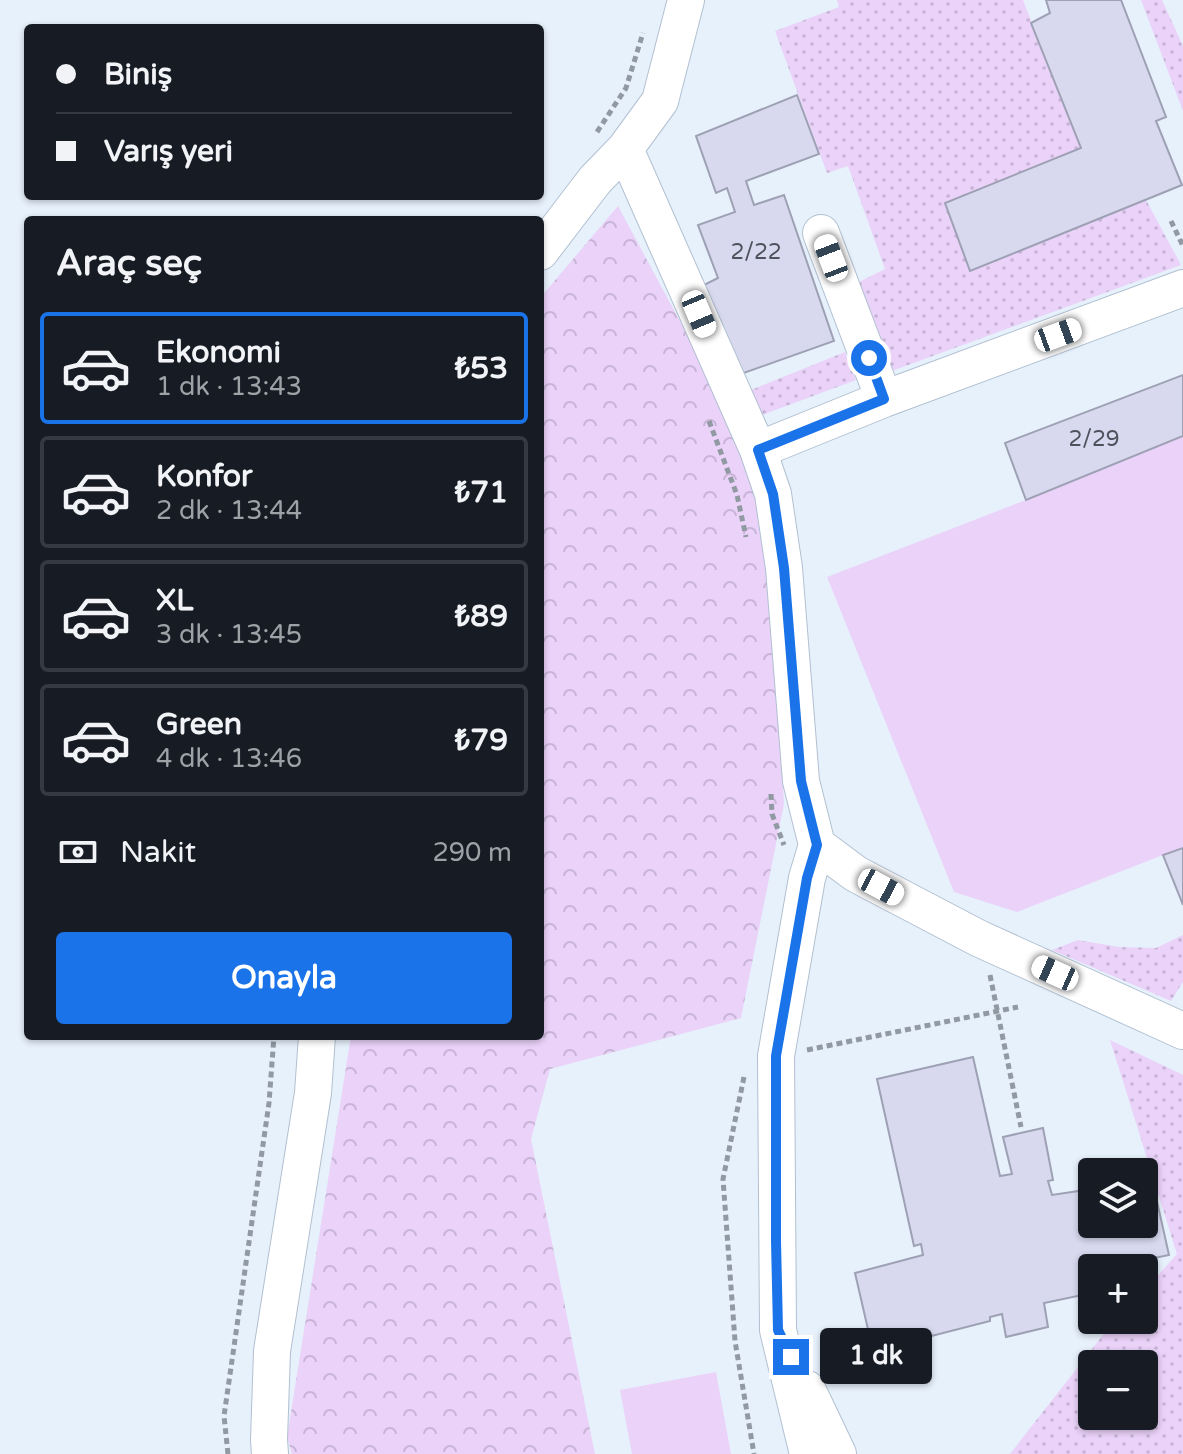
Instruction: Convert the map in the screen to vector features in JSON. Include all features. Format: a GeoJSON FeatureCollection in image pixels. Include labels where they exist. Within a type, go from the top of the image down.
{"type":"FeatureCollection","features":[{"type":"Feature","properties":{"kind":"street"},"geometry":{"type":"LineString","coordinates":[[544,247],[595,180],[609,142],[660,101],[686,0]]}},
{"type":"Feature","properties":{"kind":"street"},"geometry":{"type":"LineString","coordinates":[[609,142],[758,450],[773,494],[784,568],[801,781],[817,845],[807,878],[776,1056],[778,1330],[808,1454]]}},
{"type":"Feature","properties":{"kind":"street"},"geometry":{"type":"LineString","coordinates":[[821,233],[884,399]]}},
{"type":"Feature","properties":{"kind":"street"},"geometry":{"type":"LineString","coordinates":[[758,450],[884,399],[1183,288]]}},
{"type":"Feature","properties":{"kind":"street"},"geometry":{"type":"LineString","coordinates":[[817,845],[856,874],[978,938],[1183,1031]]}},
{"type":"Feature","properties":{"kind":"street"},"geometry":{"type":"LineString","coordinates":[[270,1454],[272,1351],[313,1093],[317,1040]]}},
{"type":"Feature","properties":{"kind":"street"},"geometry":{"type":"LineString","coordinates":[[778,1330],[838,1454]]}},
{"type":"Feature","properties":{"kind":"path"},"geometry":{"type":"LineString","coordinates":[[609,142],[645,29]]}},
{"type":"Feature","properties":{"kind":"path"},"geometry":{"type":"LineString","coordinates":[[1171,221],[1183,246]]}},
{"type":"Feature","properties":{"kind":"path"},"geometry":{"type":"LineString","coordinates":[[978,938],[988,967],[1021,1127]]}},
{"type":"Feature","properties":{"kind":"path"},"geometry":{"type":"LineString","coordinates":[[776,1056],[1018,1007]]}},
{"type":"Feature","properties":{"kind":"path"},"geometry":{"type":"LineString","coordinates":[[228,1454],[224,1416],[269,1103],[274,1040]]}},
{"type":"Feature","properties":{"kind":"path"},"geometry":{"type":"LineString","coordinates":[[723,1179],[735,1341],[754,1454]]}},
{"type":"Feature","properties":{"kind":"green space"},"geometry":{"type":"Polygon","coordinates":[[[837,0],[1023,0],[1081,148],[946,203],[970,271],[1146,200],[1181,265],[889,372],[851,286],[885,269],[848,166],[827,173],[775,31],[839,7],[837,0]]]}},
{"type":"Feature","properties":{"kind":"green space"},"geometry":{"type":"Polygon","coordinates":[[[1141,0],[1162,0],[1183,46],[1183,111],[1141,0]]]}},
{"type":"Feature","properties":{"kind":"green space"},"geometry":{"type":"Polygon","coordinates":[[[618,206],[754,459],[770,575],[784,804],[741,1018],[550,1069],[531,1139],[595,1454],[292,1454],[287,1437],[350,1040],[544,1040],[544,293],[618,206]]]}},
{"type":"Feature","properties":{"kind":"green space"},"geometry":{"type":"Polygon","coordinates":[[[845,352],[856,380],[762,415],[751,390],[845,352]]]}},
{"type":"Feature","properties":{"kind":"green space"},"geometry":{"type":"Polygon","coordinates":[[[1183,375],[1183,905],[1163,855],[1017,912],[954,892],[827,577],[1026,500],[1005,443],[1183,375]]]}},
{"type":"Feature","properties":{"kind":"green space"},"geometry":{"type":"Polygon","coordinates":[[[1183,935],[1183,982],[1171,1001],[1052,950],[1078,940],[1119,947],[1156,948],[1183,935]]]}},
{"type":"Feature","properties":{"kind":"green space"},"geometry":{"type":"Polygon","coordinates":[[[1110,1040],[1183,1075],[1183,1454],[1010,1454],[1078,1367],[1078,1430],[1158,1430],[1158,1350],[1091,1350],[1104,1334],[1158,1334],[1158,1275],[1177,1254],[1158,1193],[1158,1158],[1147,1158],[1110,1040]]]}},
{"type":"Feature","properties":{"kind":"green space"},"geometry":{"type":"Polygon","coordinates":[[[716,1372],[731,1454],[632,1454],[620,1390],[716,1372]]]}},
{"type":"Feature","properties":{"kind":"building"},"geometry":{"type":"Polygon","coordinates":[[[1046,0],[1121,0],[1166,117],[1156,121],[1182,185],[970,271],[945,203],[1081,148],[1031,23],[1050,13],[1046,0]]]}},
{"type":"Feature","properties":{"kind":"building"},"geometry":{"type":"Polygon","coordinates":[[[797,95],[819,154],[746,181],[754,205],[784,195],[834,341],[738,375],[702,286],[718,278],[698,225],[735,212],[727,188],[716,193],[696,136],[797,95]]]}},
{"type":"Feature","properties":{"kind":"building"},"geometry":{"type":"Polygon","coordinates":[[[1183,375],[1183,436],[1026,500],[1005,443],[1183,375]]]}},
{"type":"Feature","properties":{"kind":"building"},"geometry":{"type":"Polygon","coordinates":[[[1183,848],[1183,905],[1163,855],[1183,848]]]}},
{"type":"Feature","properties":{"kind":"building"},"geometry":{"type":"Polygon","coordinates":[[[973,1057],[1000,1176],[1012,1174],[1003,1137],[1043,1128],[1053,1180],[1048,1181],[1052,1195],[1078,1191],[1078,1238],[1158,1238],[1158,1206],[1169,1255],[1078,1254],[1078,1296],[1044,1303],[1048,1327],[1006,1337],[1002,1314],[990,1317],[990,1321],[873,1351],[855,1273],[923,1255],[921,1244],[914,1246],[877,1079],[973,1057]]]}},
{"type":"Feature","properties":{"kind":"route"},"geometry":{"type":"LineString","coordinates":[[791,1357],[778,1330],[776,1056],[807,878],[817,845],[801,781],[784,568],[773,494],[758,450],[884,399],[869,358]]}}]}
